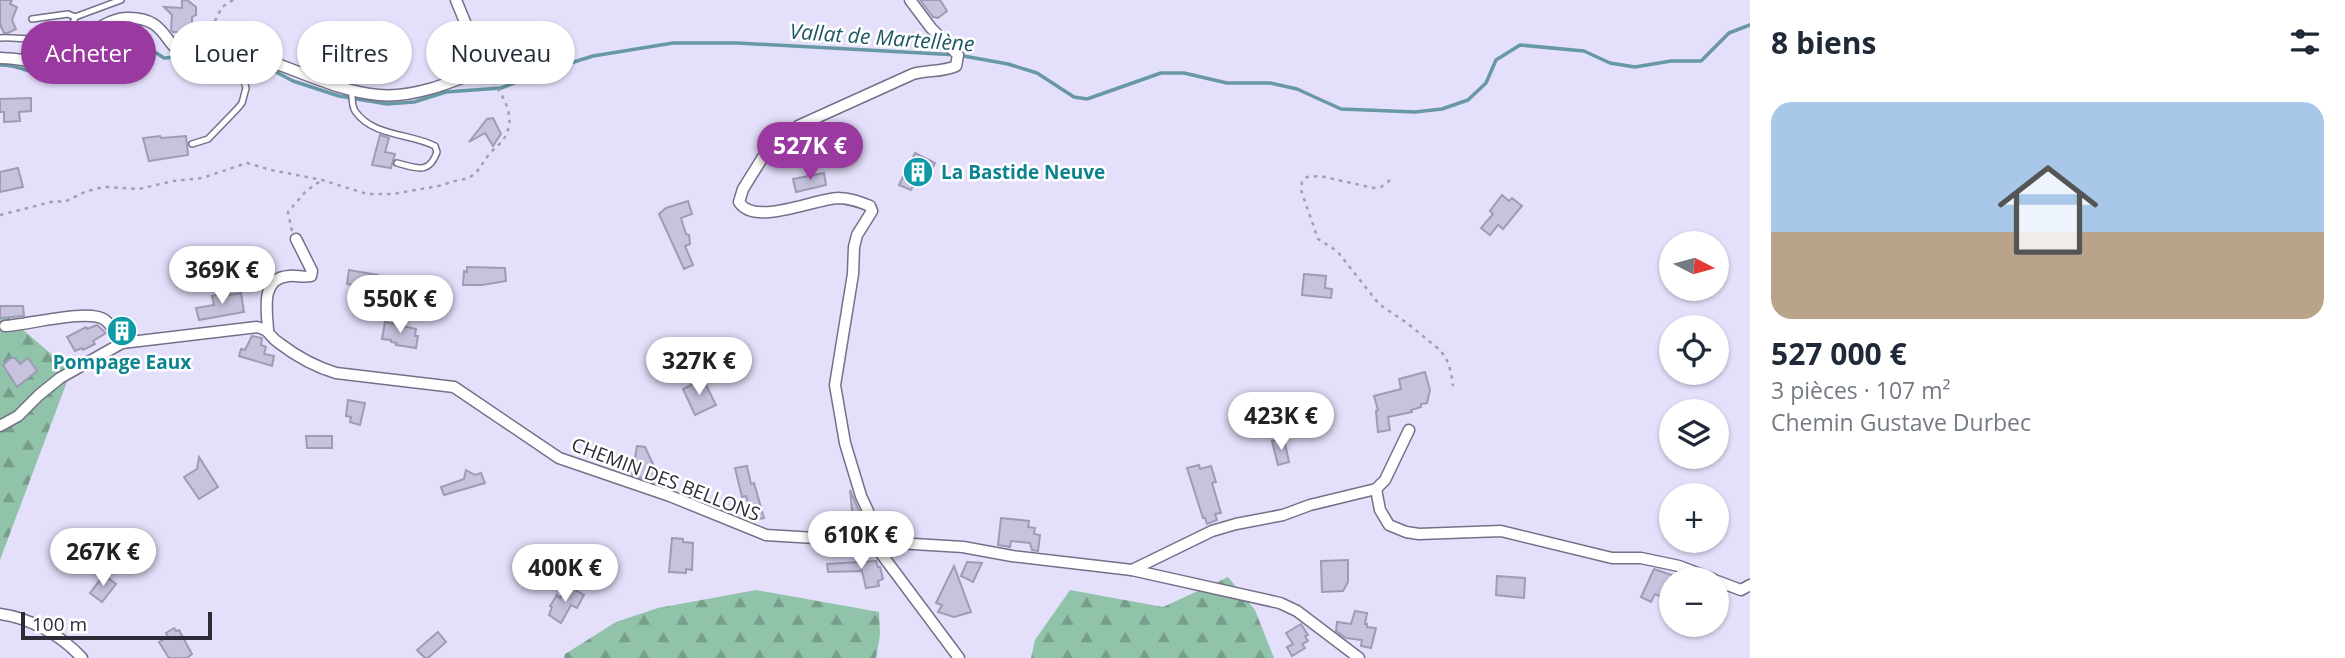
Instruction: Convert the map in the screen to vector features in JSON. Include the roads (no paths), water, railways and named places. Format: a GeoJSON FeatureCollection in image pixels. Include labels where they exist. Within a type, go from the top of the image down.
{"type":"FeatureCollection","features":[{"type":"Feature","properties":{"kind":"street"},"geometry":{"type":"LineString","coordinates":[[283,69],[352,96],[409,94],[482,70],[456,0]]}},
{"type":"Feature","properties":{"kind":"street"},"geometry":{"type":"LineString","coordinates":[[910,0],[931,28],[955,50],[958,55],[956,66],[913,74],[798,126],[763,157],[743,189],[739,202],[748,211],[758,212],[777,211],[841,198],[870,206],[872,211],[857,235],[854,247],[853,274],[835,385],[845,443],[868,511],[871,540],[959,658]]}},
{"type":"Feature","properties":{"kind":"street"},"geometry":{"type":"LineString","coordinates":[[0,58],[40,62],[50,60],[80,44],[99,27],[125,18],[145,19],[155,23],[170,41]]}},
{"type":"Feature","properties":{"kind":"street"},"geometry":{"type":"LineString","coordinates":[[0,426],[18,416],[38,395],[60,378],[122,343],[257,327],[268,330],[266,294],[270,285],[277,278],[311,276],[312,271],[296,239]]}},
{"type":"Feature","properties":{"kind":"street"},"geometry":{"type":"LineString","coordinates":[[5,326],[23,326],[75,316],[103,317],[122,343]]}},
{"type":"Feature","properties":{"kind":"street","name":"CHEMIN DES BELLONS"},"geometry":{"type":"LineString","coordinates":[[268,330],[277,342],[320,368],[336,373],[454,387],[559,458],[670,496],[766,535],[963,547],[1012,556],[1132,569],[1280,603],[1297,611],[1359,658]]}},
{"type":"Feature","properties":{"kind":"street"},"geometry":{"type":"LineString","coordinates":[[1132,569],[1212,531],[1376,489],[1385,480],[1409,430]]}},
{"type":"Feature","properties":{"kind":"street"},"geometry":{"type":"LineString","coordinates":[[1376,489],[1380,510],[1389,525],[1405,533],[1501,531],[1612,558],[1641,558],[1682,567]]}},
{"type":"Feature","properties":{"kind":"street"},"geometry":{"type":"LineString","coordinates":[[1729,585],[1741,590],[1750,585]]}},
{"type":"Feature","properties":{"kind":"street"},"geometry":{"type":"LineString","coordinates":[[0,614],[19,617],[53,634],[82,658]]}},
{"type":"Feature","properties":{"kind":"lane"},"geometry":{"type":"LineString","coordinates":[[32,19],[68,15],[75,17],[121,0]]}},
{"type":"Feature","properties":{"kind":"lane"},"geometry":{"type":"LineString","coordinates":[[0,38],[60,37],[68,32],[75,17]]}},
{"type":"Feature","properties":{"kind":"lane"},"geometry":{"type":"LineString","coordinates":[[192,144],[208,139],[237,109],[242,103],[245,84]]}},
{"type":"Feature","properties":{"kind":"lane"},"geometry":{"type":"LineString","coordinates":[[352,96],[356,112],[370,123],[388,133],[425,141],[435,146],[437,152],[434,163],[426,168],[397,163]]}},
{"type":"Feature","properties":{"kind":"waterway","name":"Vallat de Martellène"},"geometry":{"type":"LineString","coordinates":[[283,76],[339,96],[387,104],[414,102],[446,92],[501,88],[593,56],[673,43],[737,43],[958,55],[1008,64],[1037,73],[1074,97],[1087,99],[1161,73],[1184,73],[1227,83],[1270,83],[1297,89],[1341,109],[1415,112],[1442,109],[1468,100],[1486,83],[1496,60],[1520,45],[1584,51],[1610,63],[1635,67],[1671,61],[1701,61],[1729,33],[1750,25]]}},
{"type":"Feature","properties":{"kind":"waterway","name":"Vallat de Martellène"},"geometry":{"type":"LineString","coordinates":[[0,65],[53,76],[117,35],[133,38],[164,58],[170,58]]}},
{"type":"Feature","properties":{"kind":"place","name":"La Bastide Neuve"},"geometry":{"type":"Point","coordinates":[918,172]}},
{"type":"Feature","properties":{"kind":"place","name":"Pompage Eaux"},"geometry":{"type":"Point","coordinates":[122,331]}}]}
